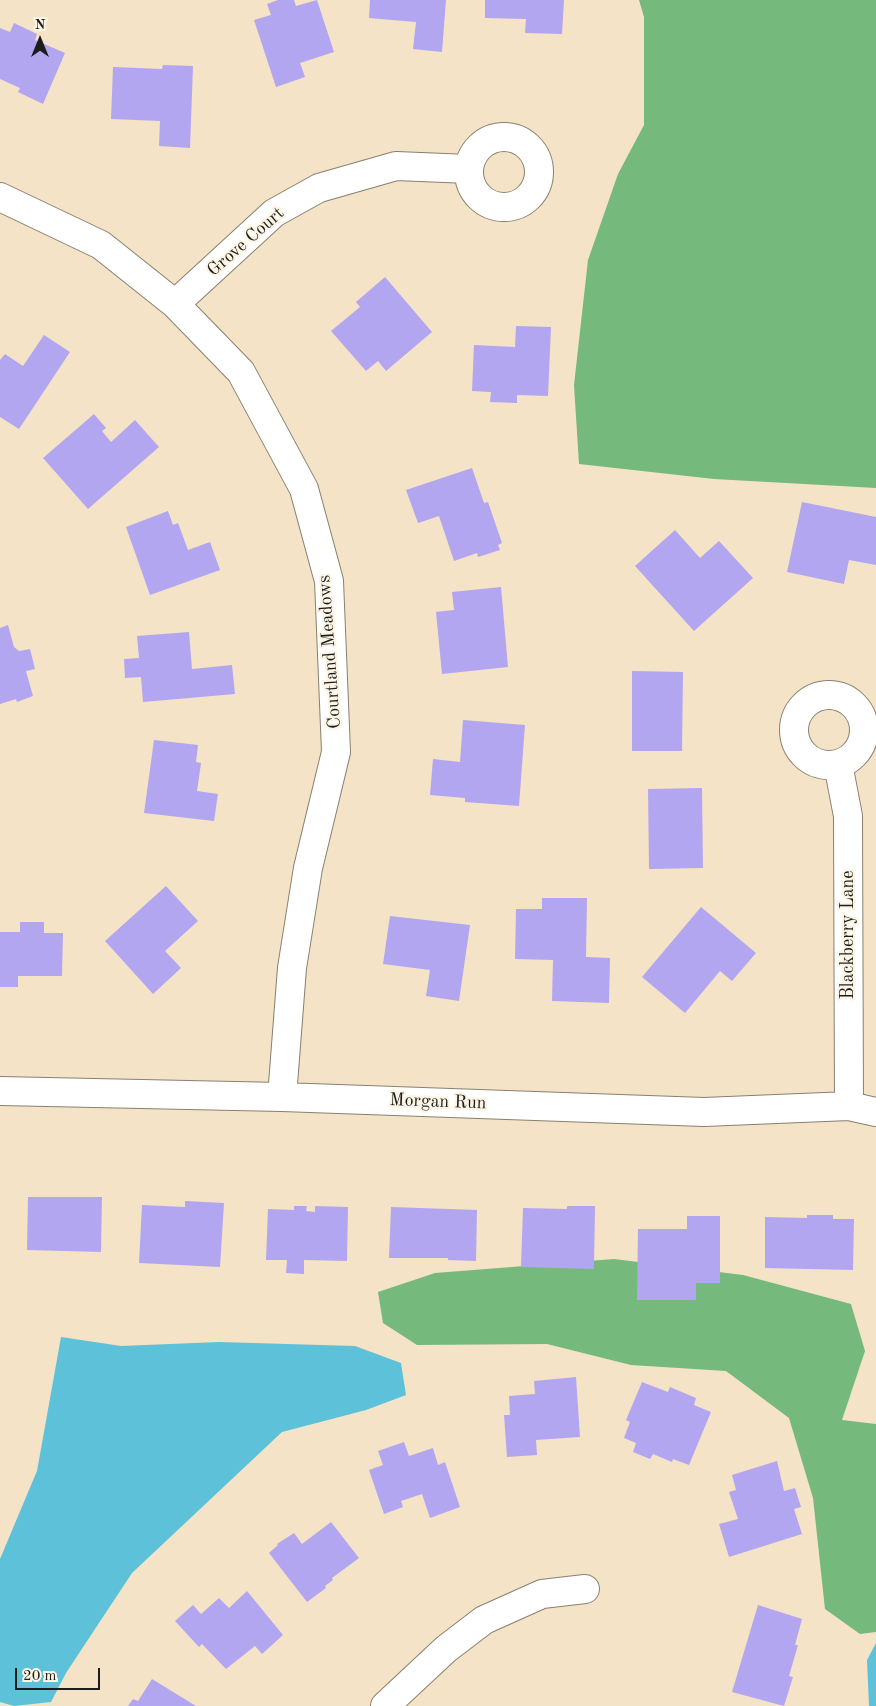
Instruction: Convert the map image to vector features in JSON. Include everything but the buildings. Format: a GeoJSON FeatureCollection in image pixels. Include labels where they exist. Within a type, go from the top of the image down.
{"type":"FeatureCollection","features":[{"type":"Feature","properties":{"kind":"street","name":"Grove Court"},"geometry":{"type":"LineString","coordinates":[[175,304],[274,213],[319,188],[396,166],[469,169]]}},
{"type":"Feature","properties":{"kind":"street","name":"Courtland Meadows"},"geometry":{"type":"LineString","coordinates":[[0,197],[101,245],[175,304],[240,372],[304,488],[329,581],[336,752],[308,868],[292,968],[282,1097]]}},
{"type":"Feature","properties":{"kind":"street","name":"Blackberry Lane"},"geometry":{"type":"LineString","coordinates":[[838,764],[848,816],[849,1106]]}},
{"type":"Feature","properties":{"kind":"street","name":"Morgan Run"},"geometry":{"type":"LineString","coordinates":[[0,1091],[282,1097],[704,1112],[849,1106],[876,1112]]}},
{"type":"Feature","properties":{"kind":"street"},"geometry":{"type":"LineString","coordinates":[[384,1706],[446,1649],[484,1620],[542,1594],[585,1589]]}},
{"type":"Feature","properties":{"kind":"green space"},"geometry":{"type":"Polygon","coordinates":[[[639,0],[876,0],[876,488],[714,479],[579,464],[574,385],[588,260],[618,174],[644,125],[644,17],[639,0]]]}},
{"type":"Feature","properties":{"kind":"green space"},"geometry":{"type":"Polygon","coordinates":[[[614,1259],[743,1275],[851,1304],[865,1351],[842,1420],[876,1424],[876,1632],[860,1634],[825,1609],[813,1498],[789,1418],[726,1371],[631,1365],[547,1344],[417,1345],[383,1323],[378,1292],[435,1273],[614,1259]]]}},
{"type":"Feature","properties":{"kind":"water"},"geometry":{"type":"Polygon","coordinates":[[[61,1337],[121,1346],[219,1342],[355,1346],[401,1363],[406,1395],[366,1410],[282,1432],[132,1573],[66,1673],[51,1702],[14,1706],[0,1702],[0,1559],[37,1471],[61,1337]]]}},
{"type":"Feature","properties":{"kind":"water"},"geometry":{"type":"Polygon","coordinates":[[[876,1643],[876,1706],[869,1706],[867,1660],[876,1643]]]}}]}
